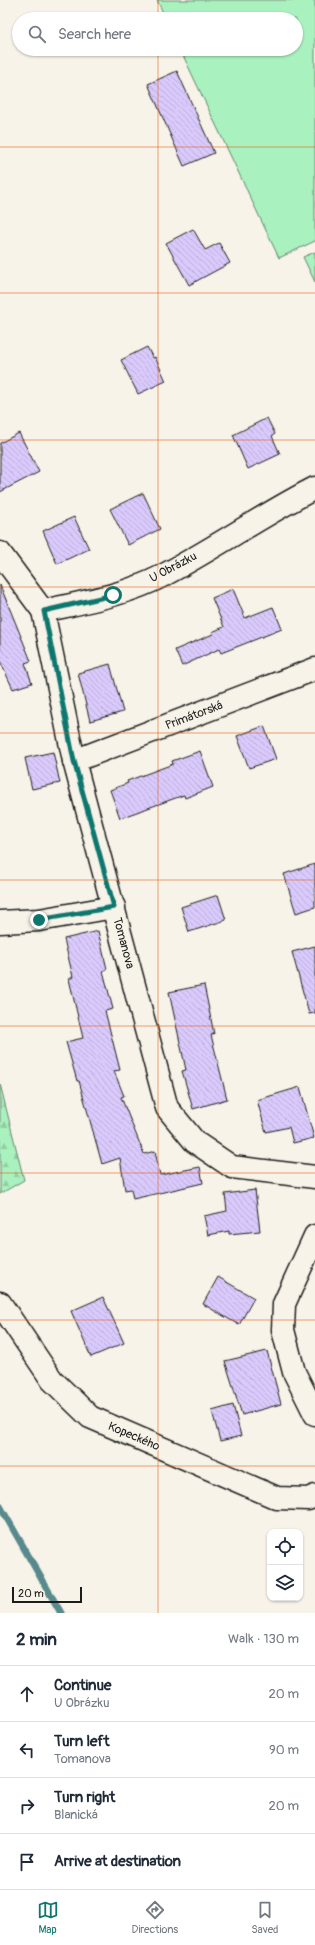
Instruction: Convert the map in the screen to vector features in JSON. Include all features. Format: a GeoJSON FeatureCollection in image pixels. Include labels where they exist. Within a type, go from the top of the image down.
{"type":"FeatureCollection","features":[{"type":"Feature","properties":{"kind":"street","name":"U Obrázku"},"geometry":{"type":"LineString","coordinates":[[44,611],[113,595],[162,576],[278,507],[315,488]]}},
{"type":"Feature","properties":{"kind":"street"},"geometry":{"type":"LineString","coordinates":[[0,553],[44,611]]}},
{"type":"Feature","properties":{"kind":"street","name":"Tomanova"},"geometry":{"type":"LineString","coordinates":[[44,611],[74,761],[167,1108],[195,1142],[232,1167],[315,1177]]}},
{"type":"Feature","properties":{"kind":"street","name":"Primátorská"},"geometry":{"type":"LineString","coordinates":[[74,761],[315,669]]}},
{"type":"Feature","properties":{"kind":"street"},"geometry":{"type":"LineString","coordinates":[[0,922],[39,920],[114,907]]}},
{"type":"Feature","properties":{"kind":"street"},"geometry":{"type":"LineString","coordinates":[[315,1236],[284,1304],[283,1330],[294,1372],[315,1414]]}},
{"type":"Feature","properties":{"kind":"street","name":"Kopeckého"},"geometry":{"type":"LineString","coordinates":[[0,1303],[52,1380],[90,1417],[278,1498],[308,1499],[315,1496]]}},
{"type":"Feature","properties":{"kind":"green space"},"geometry":{"type":"Polygon","coordinates":[[[157,0],[315,0],[315,241],[279,258],[183,56],[303,56],[303,12],[163,12],[157,0]]]}},
{"type":"Feature","properties":{"kind":"green space"},"geometry":{"type":"Polygon","coordinates":[[[315,252],[315,282],[303,257],[315,252]]]}},
{"type":"Feature","properties":{"kind":"green space"},"geometry":{"type":"Polygon","coordinates":[[[0,1084],[24,1180],[0,1194],[0,1084]]]}},
{"type":"Feature","properties":{"kind":"building"},"geometry":{"type":"Polygon","coordinates":[[[177,71],[214,153],[184,166],[148,84],[177,71]]]}},
{"type":"Feature","properties":{"kind":"building"},"geometry":{"type":"Polygon","coordinates":[[[193,229],[205,250],[219,243],[230,263],[189,285],[166,243],[193,229]]]}},
{"type":"Feature","properties":{"kind":"building"},"geometry":{"type":"Polygon","coordinates":[[[147,347],[153,358],[155,357],[166,381],[138,394],[121,360],[147,347]]]}},
{"type":"Feature","properties":{"kind":"building"},"geometry":{"type":"Polygon","coordinates":[[[267,418],[275,434],[272,436],[280,454],[248,469],[233,435],[267,418]]]}},
{"type":"Feature","properties":{"kind":"building"},"geometry":{"type":"Polygon","coordinates":[[[19,433],[39,472],[0,492],[0,443],[19,433]]]}},
{"type":"Feature","properties":{"kind":"building"},"geometry":{"type":"Polygon","coordinates":[[[143,493],[160,529],[128,545],[110,509],[143,493]]]}},
{"type":"Feature","properties":{"kind":"building"},"geometry":{"type":"Polygon","coordinates":[[[74,517],[89,549],[57,564],[43,531],[74,517]]]}},
{"type":"Feature","properties":{"kind":"building"},"geometry":{"type":"Polygon","coordinates":[[[0,585],[31,661],[25,663],[32,683],[13,689],[0,661],[0,585]]]}},
{"type":"Feature","properties":{"kind":"building"},"geometry":{"type":"Polygon","coordinates":[[[233,589],[245,618],[273,607],[282,629],[221,653],[219,649],[182,666],[175,650],[213,634],[212,632],[224,627],[212,598],[233,589]]]}},
{"type":"Feature","properties":{"kind":"building"},"geometry":{"type":"Polygon","coordinates":[[[110,664],[123,712],[90,721],[78,673],[110,664]]]}},
{"type":"Feature","properties":{"kind":"building"},"geometry":{"type":"Polygon","coordinates":[[[264,726],[276,759],[249,768],[237,736],[264,726]]]}},
{"type":"Feature","properties":{"kind":"building"},"geometry":{"type":"Polygon","coordinates":[[[200,751],[213,787],[185,798],[184,795],[120,818],[110,790],[128,783],[127,781],[173,764],[172,761],[200,751]]]}},
{"type":"Feature","properties":{"kind":"building"},"geometry":{"type":"Polygon","coordinates":[[[53,752],[60,783],[32,789],[25,758],[53,752]]]}},
{"type":"Feature","properties":{"kind":"building"},"geometry":{"type":"Polygon","coordinates":[[[315,864],[315,907],[296,913],[284,874],[315,864]]]}},
{"type":"Feature","properties":{"kind":"building"},"geometry":{"type":"Polygon","coordinates":[[[218,895],[226,920],[189,932],[181,907],[218,895]]]}},
{"type":"Feature","properties":{"kind":"building"},"geometry":{"type":"Polygon","coordinates":[[[98,931],[107,969],[103,971],[113,1009],[105,1011],[120,1070],[114,1071],[124,1096],[121,1097],[144,1154],[155,1151],[160,1175],[200,1167],[203,1183],[133,1199],[131,1189],[125,1190],[120,1158],[102,1164],[79,1081],[77,1081],[66,1042],[83,1038],[69,979],[73,977],[64,939],[98,931]]]}},
{"type":"Feature","properties":{"kind":"building"},"geometry":{"type":"Polygon","coordinates":[[[315,946],[315,1013],[309,1014],[292,952],[315,946]]]}},
{"type":"Feature","properties":{"kind":"building"},"geometry":{"type":"Polygon","coordinates":[[[204,985],[214,1034],[211,1035],[227,1099],[193,1109],[182,1071],[186,1070],[169,992],[204,985]]]}},
{"type":"Feature","properties":{"kind":"building"},"geometry":{"type":"Polygon","coordinates":[[[300,1087],[314,1138],[293,1143],[289,1127],[266,1132],[257,1100],[300,1087]]]}},
{"type":"Feature","properties":{"kind":"building"},"geometry":{"type":"Polygon","coordinates":[[[255,1190],[260,1231],[229,1234],[229,1231],[208,1235],[204,1216],[227,1211],[225,1194],[255,1190]]]}},
{"type":"Feature","properties":{"kind":"building"},"geometry":{"type":"Polygon","coordinates":[[[218,1277],[254,1298],[239,1325],[203,1304],[218,1277]]]}},
{"type":"Feature","properties":{"kind":"building"},"geometry":{"type":"Polygon","coordinates":[[[103,1297],[124,1343],[91,1357],[71,1311],[103,1297]]]}},
{"type":"Feature","properties":{"kind":"building"},"geometry":{"type":"Polygon","coordinates":[[[267,1351],[281,1404],[242,1415],[225,1361],[267,1351]]]}},
{"type":"Feature","properties":{"kind":"building"},"geometry":{"type":"Polygon","coordinates":[[[233,1405],[241,1436],[220,1441],[212,1411],[233,1405]]]}},
{"type":"Feature","properties":{"kind":"waterway"},"geometry":{"type":"LineString","coordinates":[[0,1506],[61,1613]]}},
{"type":"Feature","properties":{"kind":"route"},"geometry":{"type":"LineString","coordinates":[[39,920],[114,907],[74,761],[44,611],[113,595]]}}]}
